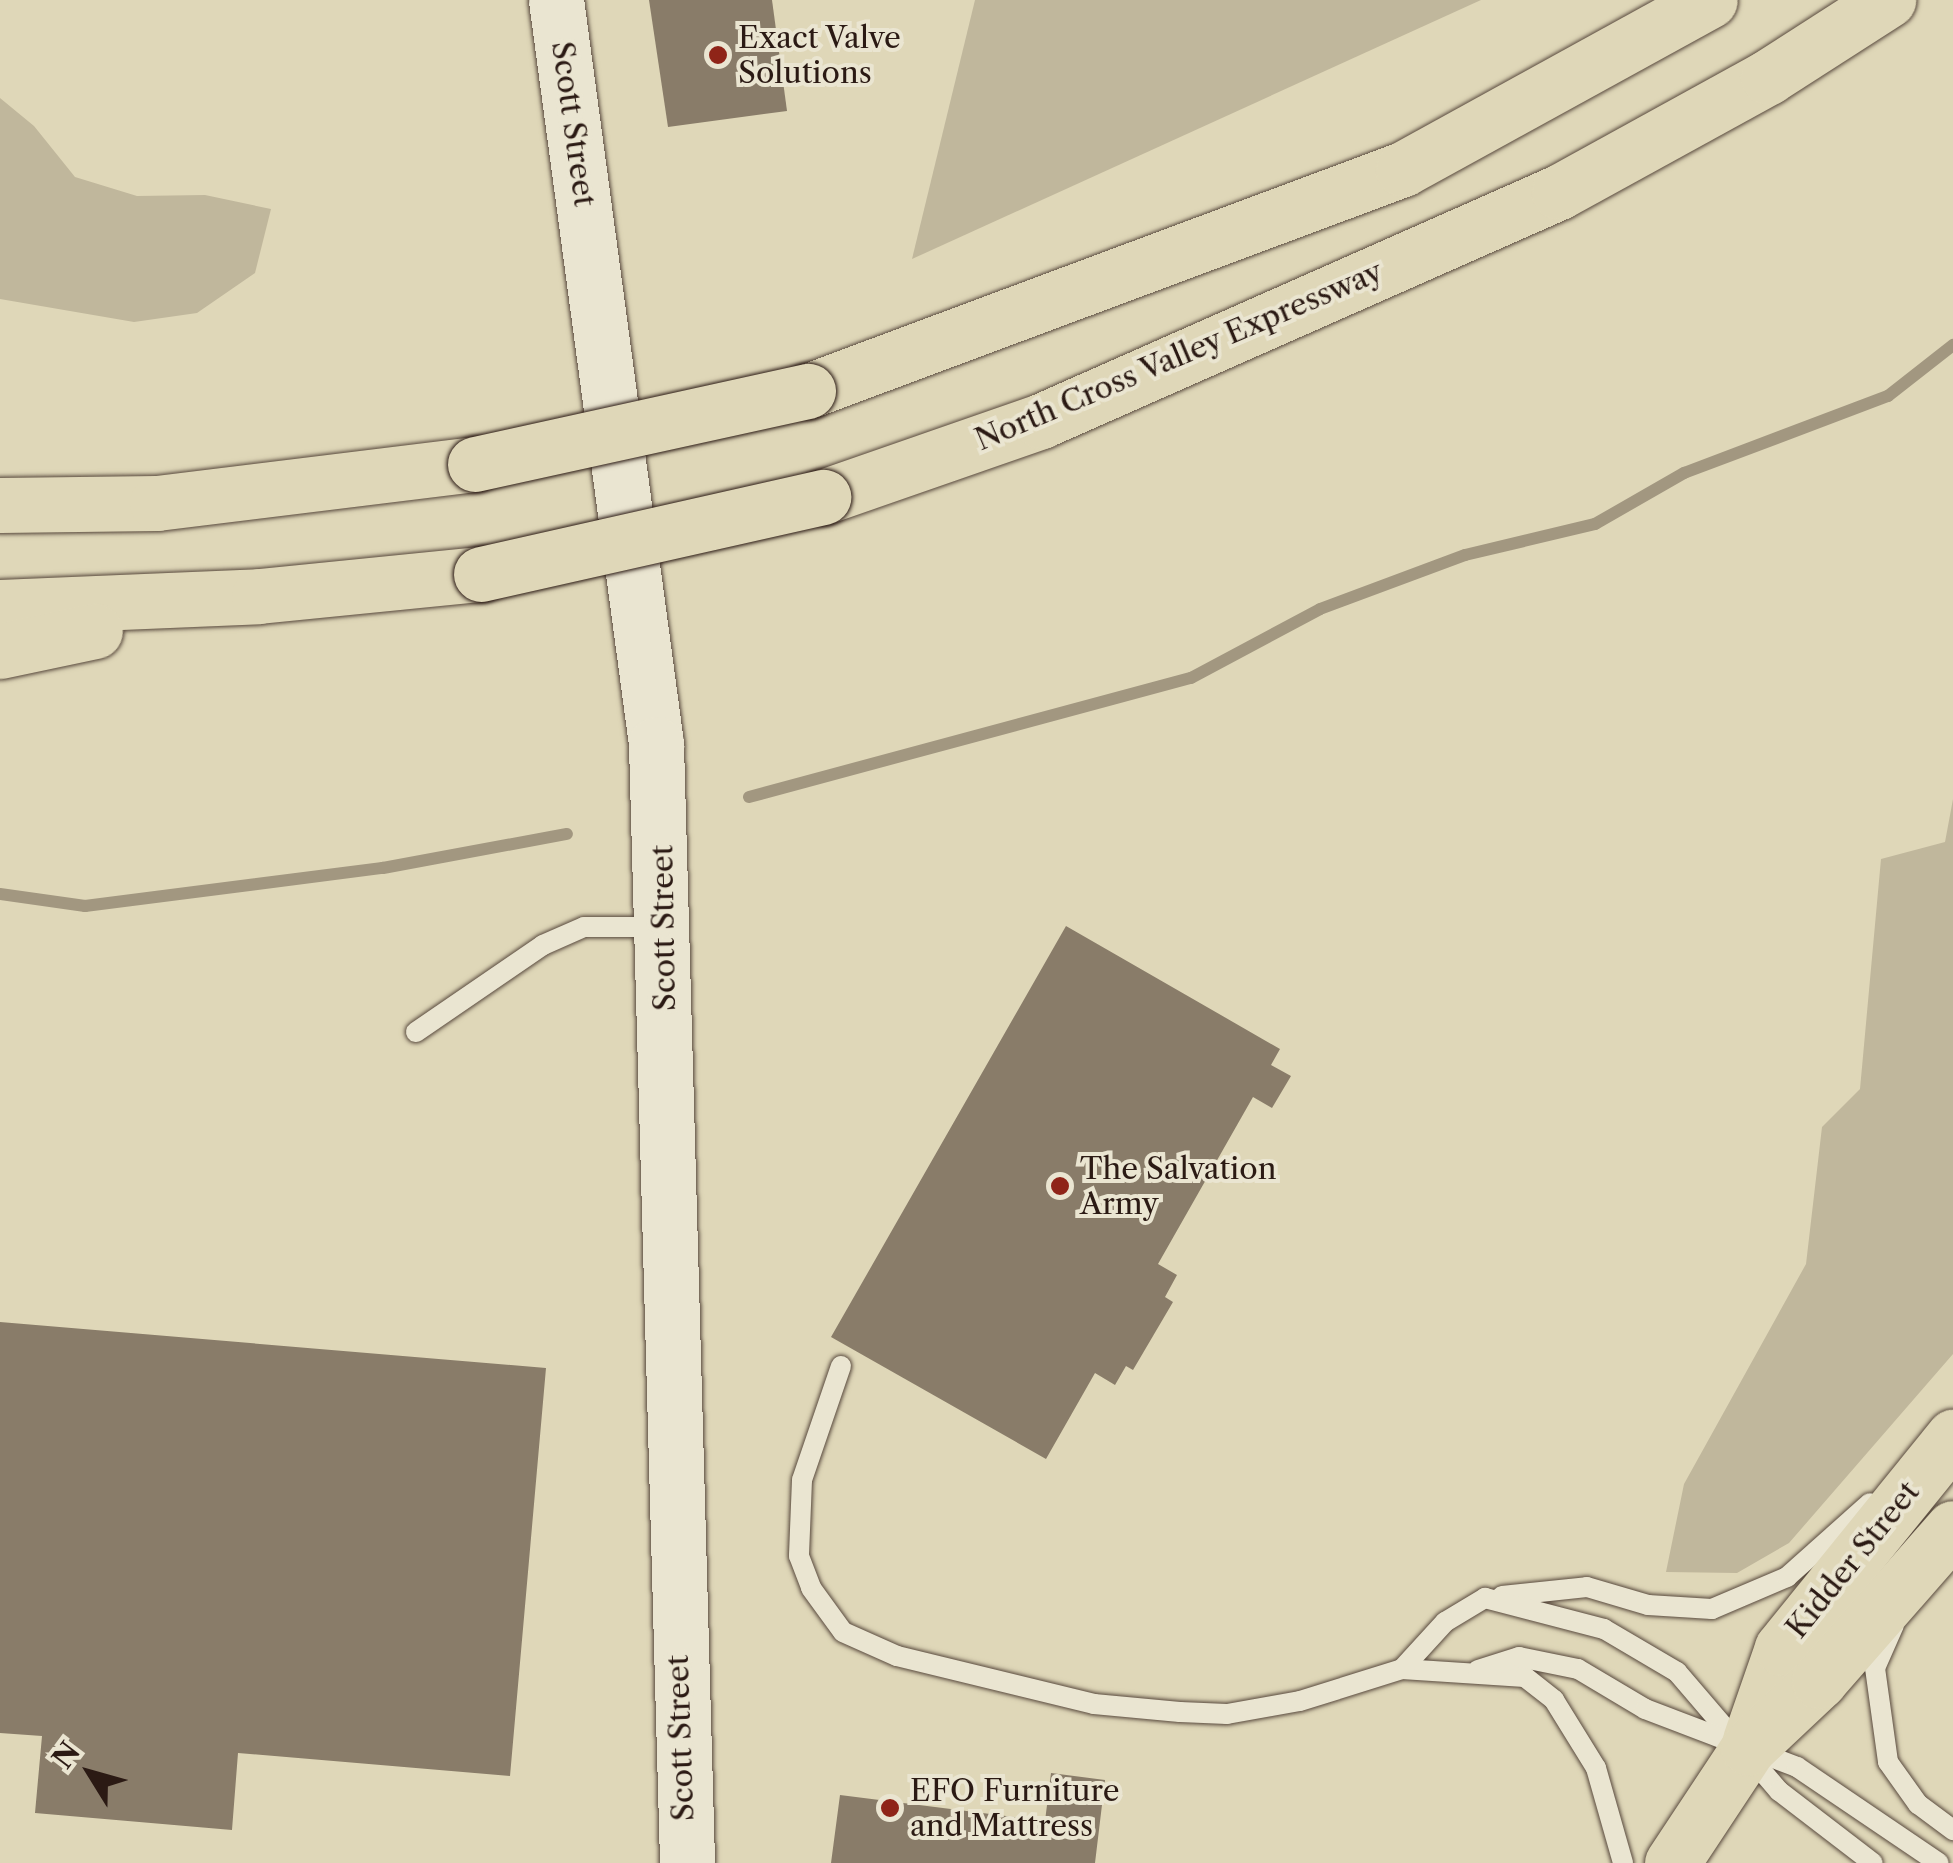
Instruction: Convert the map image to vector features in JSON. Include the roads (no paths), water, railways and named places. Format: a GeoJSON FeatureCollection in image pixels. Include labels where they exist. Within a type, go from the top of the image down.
{"type":"FeatureCollection","features":[{"type":"Feature","properties":{"kind":"main road"},"geometry":{"type":"LineString","coordinates":[[0,505],[157,503],[475,464],[808,391],[1403,170],[1710,0]]}},
{"type":"Feature","properties":{"kind":"main road","name":"North Cross Valley Expressway"},"geometry":{"type":"LineString","coordinates":[[0,607],[259,596],[482,574],[823,497],[1041,421],[1559,192],[1768,77],[1888,0]]}},
{"type":"Feature","properties":{"kind":"main road"},"geometry":{"type":"LineString","coordinates":[[0,479],[157,503]]}},
{"type":"Feature","properties":{"kind":"main road"},"geometry":{"type":"LineString","coordinates":[[0,651],[259,596]]}},
{"type":"Feature","properties":{"kind":"main road","name":"Kidder Street"},"geometry":{"type":"LineString","coordinates":[[1748,1748],[1782,1648],[1953,1437]]}},
{"type":"Feature","properties":{"kind":"main road","name":"Kidder Street"},"geometry":{"type":"LineString","coordinates":[[1672,1863],[1748,1748],[1819,1681],[1937,1546]]}},
{"type":"Feature","properties":{"kind":"street","name":"Scott Street"},"geometry":{"type":"LineString","coordinates":[[556,0],[656,744],[687,1863]]}},
{"type":"Feature","properties":{"kind":"lane"},"geometry":{"type":"LineString","coordinates":[[416,1032],[542,945],[584,927],[664,927]]}},
{"type":"Feature","properties":{"kind":"lane"},"geometry":{"type":"LineString","coordinates":[[842,1366],[802,1480],[799,1556],[811,1588],[842,1632],[897,1656],[1094,1704],[1180,1712],[1226,1714],[1300,1702],[1402,1670],[1525,1677],[1554,1700],[1596,1768],[1623,1863]]}},
{"type":"Feature","properties":{"kind":"lane"},"geometry":{"type":"LineString","coordinates":[[1402,1670],[1445,1622],[1485,1598],[1587,1587],[1648,1606],[1712,1609],[1787,1577],[1953,1428]]}},
{"type":"Feature","properties":{"kind":"lane"},"geometry":{"type":"LineString","coordinates":[[1937,1546],[1875,1668],[1876,1712],[1888,1762],[1918,1804],[1953,1830]]}},
{"type":"Feature","properties":{"kind":"lane"},"geometry":{"type":"LineString","coordinates":[[1485,1598],[1571,1618],[1634,1645],[1676,1672],[1748,1748],[1779,1792],[1873,1863]]}},
{"type":"Feature","properties":{"kind":"lane"},"geometry":{"type":"LineString","coordinates":[[1471,1672],[1519,1657],[1553,1660],[1646,1710],[1797,1767],[1940,1863]]}},
{"type":"Feature","properties":{"kind":"waterway"},"geometry":{"type":"LineString","coordinates":[[749,797],[1191,678],[1320,609],[1465,555],[1595,524],[1684,473],[1888,396],[1953,345]]}},
{"type":"Feature","properties":{"kind":"waterway"},"geometry":{"type":"LineString","coordinates":[[0,894],[85,906],[383,868],[567,834]]}},
{"type":"Feature","properties":{"kind":"place","name":"Exact Valve Solutions"},"geometry":{"type":"Point","coordinates":[718,55]}},
{"type":"Feature","properties":{"kind":"place","name":"The Salvation Army"},"geometry":{"type":"Point","coordinates":[1060,1186]}},
{"type":"Feature","properties":{"kind":"place","name":"EFO Furniture and Mattress"},"geometry":{"type":"Point","coordinates":[890,1808]}}]}
